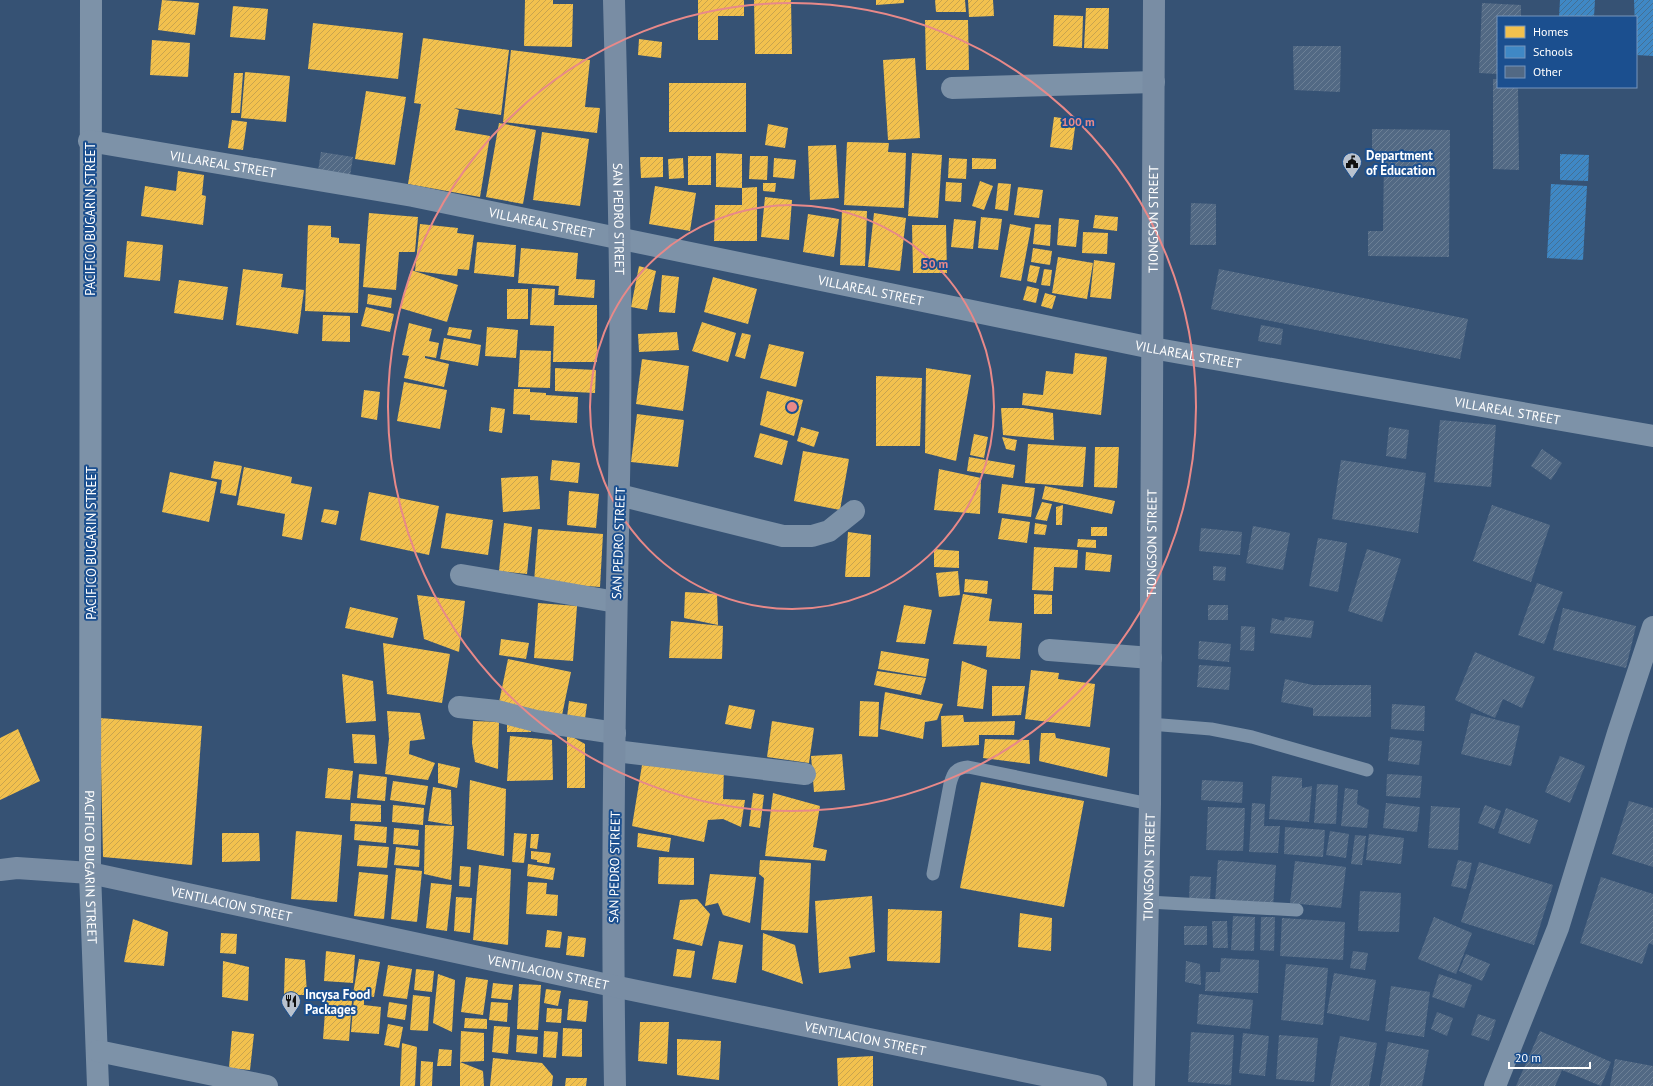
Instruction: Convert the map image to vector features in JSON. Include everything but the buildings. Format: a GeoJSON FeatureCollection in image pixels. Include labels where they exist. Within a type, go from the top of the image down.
{"type":"FeatureCollection","features":[{"type":"Feature","properties":{"kind":"street","name":"PACIFICO BUGARIN STREET"},"geometry":{"type":"LineString","coordinates":[[91,0],[89,141],[90,873],[98,1051],[98,1086]]}},
{"type":"Feature","properties":{"kind":"street","name":"SAN PEDRO STREET"},"geometry":{"type":"LineString","coordinates":[[614,0],[620,238],[619,495],[616,602],[613,986],[615,1086]]}},
{"type":"Feature","properties":{"kind":"street","name":"TIONGSON STREET"},"geometry":{"type":"LineString","coordinates":[[1144,1086],[1150,804],[1154,0]]}},
{"type":"Feature","properties":{"kind":"street"},"geometry":{"type":"LineString","coordinates":[[952,88],[1154,82]]}},
{"type":"Feature","properties":{"kind":"street","name":"VILLAREAL STREET"},"geometry":{"type":"LineString","coordinates":[[89,141],[413,196],[1152,348],[1653,436]]}},
{"type":"Feature","properties":{"kind":"street"},"geometry":{"type":"LineString","coordinates":[[619,495],[783,536],[812,536],[829,531],[854,511]]}},
{"type":"Feature","properties":{"kind":"street"},"geometry":{"type":"LineString","coordinates":[[461,575],[616,602]]}},
{"type":"Feature","properties":{"kind":"street"},"geometry":{"type":"LineString","coordinates":[[1495,1086],[1558,928],[1618,732],[1653,627]]}},
{"type":"Feature","properties":{"kind":"street"},"geometry":{"type":"LineString","coordinates":[[1049,650],[1151,658]]}},
{"type":"Feature","properties":{"kind":"street"},"geometry":{"type":"LineString","coordinates":[[459,707],[497,711],[615,742],[806,774]]}},
{"type":"Feature","properties":{"kind":"street","name":"VENTILACION STREET"},"geometry":{"type":"LineString","coordinates":[[0,870],[17,868],[90,873],[613,986],[1096,1086]]}},
{"type":"Feature","properties":{"kind":"street"},"geometry":{"type":"LineString","coordinates":[[98,1051],[267,1086]]}},
{"type":"Feature","properties":{"kind":"lane"},"geometry":{"type":"LineString","coordinates":[[1150,724],[1211,729],[1252,737],[1368,770]]}},
{"type":"Feature","properties":{"kind":"lane"},"geometry":{"type":"LineString","coordinates":[[932,874],[953,772],[959,768],[968,767],[1150,804]]}},
{"type":"Feature","properties":{"kind":"lane"},"geometry":{"type":"LineString","coordinates":[[1148,902],[1297,910]]}},
{"type":"Feature","properties":{"kind":"place","name":"Department of Education"},"geometry":{"type":"Point","coordinates":[1352,179]}},
{"type":"Feature","properties":{"kind":"place","name":"Incysa Food Packages"},"geometry":{"type":"Point","coordinates":[291,1018]}}]}
